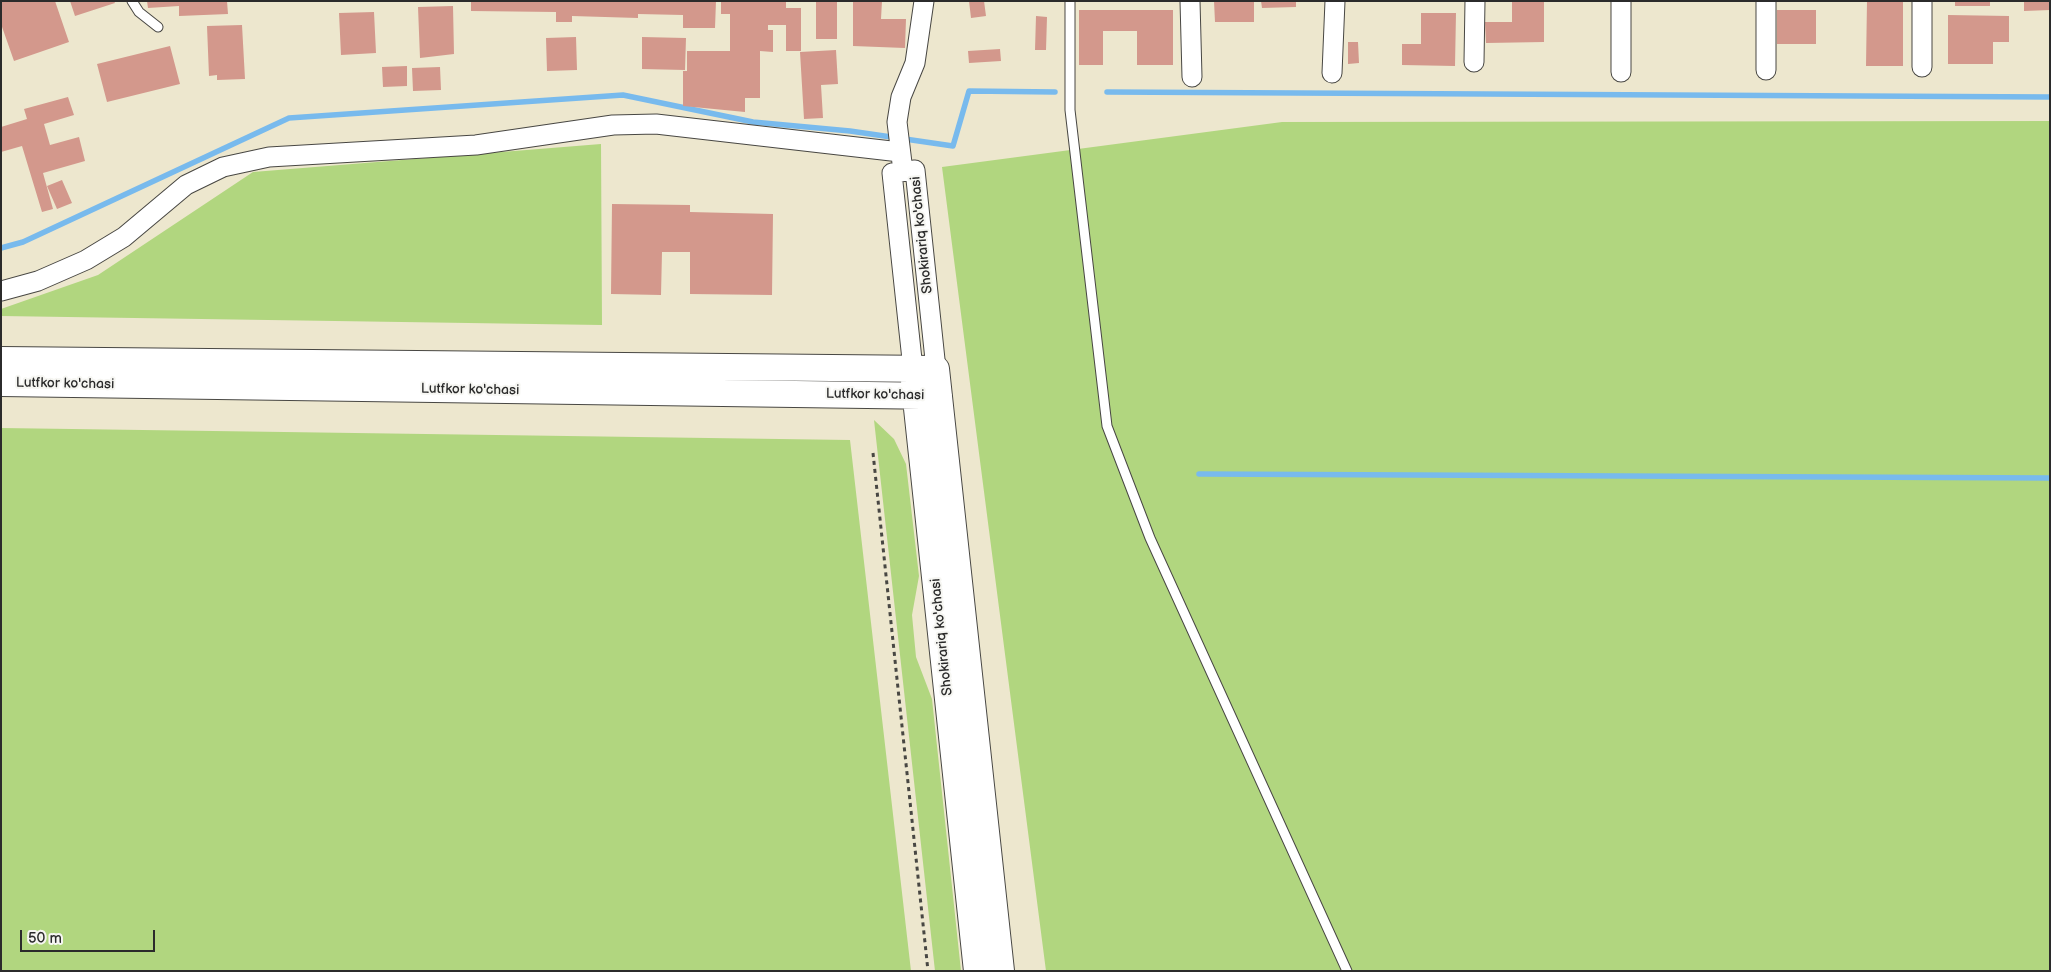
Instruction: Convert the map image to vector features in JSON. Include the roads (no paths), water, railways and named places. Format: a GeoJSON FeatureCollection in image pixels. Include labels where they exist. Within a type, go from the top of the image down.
{"type":"FeatureCollection","features":[{"type":"Feature","properties":{"kind":"main road","name":"Lutfkor ko'chasi"},"geometry":{"type":"LineString","coordinates":[[1,360],[925,369]]}},
{"type":"Feature","properties":{"kind":"main road","name":"Shokirariq ko'chasi"},"geometry":{"type":"LineString","coordinates":[[925,369],[977,971]]}},
{"type":"Feature","properties":{"kind":"main road","name":"Lutfkor ko'chasi"},"geometry":{"type":"LineString","coordinates":[[1,383],[927,396]]}},
{"type":"Feature","properties":{"kind":"main road","name":"Shokirariq ko'chasi"},"geometry":{"type":"LineString","coordinates":[[927,396],[1001,971]]}},
{"type":"Feature","properties":{"kind":"street"},"geometry":{"type":"LineString","coordinates":[[1,291],[38,281],[86,260],[124,237],[186,185],[223,167],[269,157],[476,145],[614,126],[656,124],[900,152],[897,122],[901,97],[914,62],[924,1]]}},
{"type":"Feature","properties":{"kind":"street"},"geometry":{"type":"LineString","coordinates":[[1190,1],[1192,77]]}},
{"type":"Feature","properties":{"kind":"street"},"geometry":{"type":"LineString","coordinates":[[1332,73],[1335,1]]}},
{"type":"Feature","properties":{"kind":"street"},"geometry":{"type":"LineString","coordinates":[[1474,62],[1475,1]]}},
{"type":"Feature","properties":{"kind":"street"},"geometry":{"type":"LineString","coordinates":[[1621,1],[1621,72]]}},
{"type":"Feature","properties":{"kind":"street"},"geometry":{"type":"LineString","coordinates":[[1766,1],[1766,70]]}},
{"type":"Feature","properties":{"kind":"street"},"geometry":{"type":"LineString","coordinates":[[1922,1],[1922,67]]}},
{"type":"Feature","properties":{"kind":"street","name":"Shokirariq ko'chasi"},"geometry":{"type":"LineString","coordinates":[[900,152],[902,172],[915,170],[925,369]]}},
{"type":"Feature","properties":{"kind":"lane"},"geometry":{"type":"LineString","coordinates":[[132,1],[139,12],[158,27]]}},
{"type":"Feature","properties":{"kind":"lane"},"geometry":{"type":"LineString","coordinates":[[1070,1],[1070,110],[1107,426],[1150,538],[1347,971]]}},
{"type":"Feature","properties":{"kind":"waterway"},"geometry":{"type":"LineString","coordinates":[[1,248],[23,242],[289,118],[623,95],[753,122],[850,131],[953,146],[969,91],[1055,92]]}},
{"type":"Feature","properties":{"kind":"waterway"},"geometry":{"type":"LineString","coordinates":[[1107,92],[2050,97]]}},
{"type":"Feature","properties":{"kind":"waterway"},"geometry":{"type":"LineString","coordinates":[[1199,474],[2050,478]]}}]}
